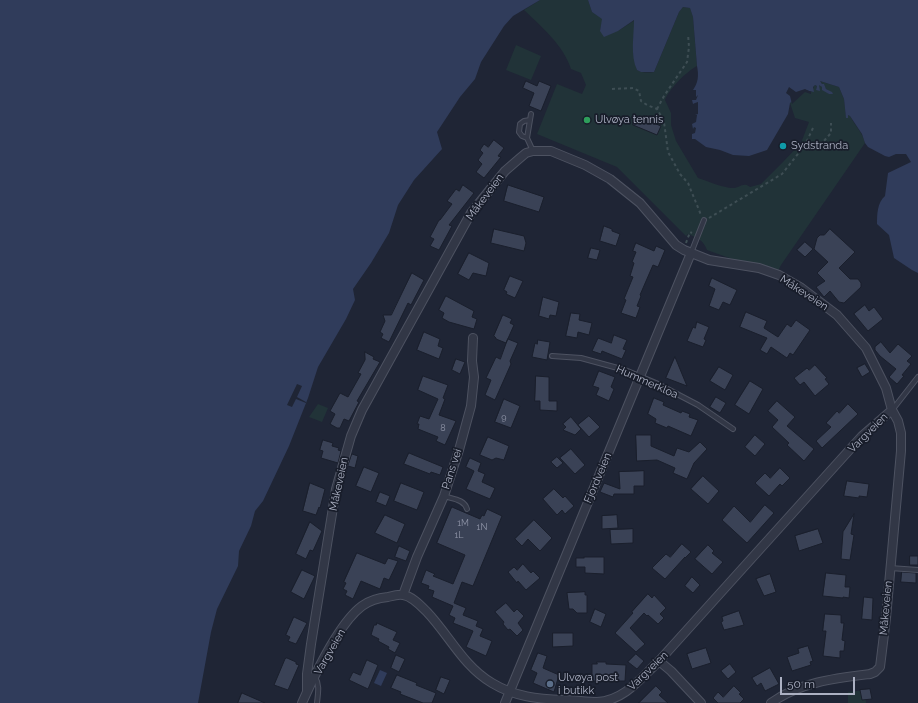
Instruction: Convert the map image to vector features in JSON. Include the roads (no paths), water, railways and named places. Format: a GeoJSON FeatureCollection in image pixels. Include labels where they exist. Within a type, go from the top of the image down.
{"type":"FeatureCollection","features":[{"type":"Feature","properties":{"kind":"street","name":"Måkeveien"},"geometry":{"type":"LineString","coordinates":[[307,692],[307,674],[311,644],[336,489],[351,436],[362,410],[471,213],[505,171],[526,153],[533,151],[551,151],[585,165],[610,179],[640,203],[676,245],[709,260],[759,268],[779,275],[816,298],[837,315],[866,348],[886,388],[892,410],[898,421],[901,432],[901,451],[886,618],[880,667],[875,672],[870,674],[835,678],[809,685],[785,694],[771,703]]}},
{"type":"Feature","properties":{"kind":"street","name":"Fjordveien"},"geometry":{"type":"LineString","coordinates":[[505,703],[691,253]]}},
{"type":"Feature","properties":{"kind":"street","name":"Pans vei"},"geometry":{"type":"LineString","coordinates":[[403,595],[417,557],[444,496],[471,406],[474,377],[472,361],[473,338]]}},
{"type":"Feature","properties":{"kind":"street","name":"Vargveien"},"geometry":{"type":"LineString","coordinates":[[302,703],[338,636],[352,616],[361,607],[369,602],[380,598],[403,595],[413,600],[427,611],[460,655],[473,668],[490,683],[509,693],[527,697],[587,702],[611,700],[631,689],[659,661],[862,436],[892,410]]}},
{"type":"Feature","properties":{"kind":"street"},"geometry":{"type":"LineString","coordinates":[[659,661],[671,671],[701,703]]}},
{"type":"Feature","properties":{"kind":"lane"},"geometry":{"type":"LineString","coordinates":[[531,114],[527,138],[533,151]]}},
{"type":"Feature","properties":{"kind":"lane"},"geometry":{"type":"LineString","coordinates":[[527,138],[522,136],[519,132],[520,124],[524,121],[530,120]]}},
{"type":"Feature","properties":{"kind":"lane"},"geometry":{"type":"LineString","coordinates":[[691,253],[704,220]]}},
{"type":"Feature","properties":{"kind":"lane","name":"Hummerkloa"},"geometry":{"type":"LineString","coordinates":[[552,356],[581,358],[625,370],[656,383],[698,405],[733,429]]}},
{"type":"Feature","properties":{"kind":"lane"},"geometry":{"type":"LineString","coordinates":[[892,410],[918,377]]}},
{"type":"Feature","properties":{"kind":"lane"},"geometry":{"type":"LineString","coordinates":[[444,496],[463,502],[467,509]]}},
{"type":"Feature","properties":{"kind":"lane"},"geometry":{"type":"LineString","coordinates":[[890,568],[918,570]]}},
{"type":"Feature","properties":{"kind":"lane"},"geometry":{"type":"LineString","coordinates":[[315,677],[318,682],[319,689],[316,703]]}},
{"type":"Feature","properties":{"kind":"water"},"geometry":{"type":"Polygon","coordinates":[[[0,0],[540,0],[513,16],[504,26],[481,62],[475,79],[460,97],[437,132],[442,149],[414,180],[398,205],[389,233],[353,289],[355,300],[346,319],[318,367],[308,398],[289,446],[263,501],[255,511],[251,526],[239,551],[238,566],[217,609],[211,632],[198,703],[0,703],[0,0]]]}},
{"type":"Feature","properties":{"kind":"water"},"geometry":{"type":"Polygon","coordinates":[[[588,0],[918,0],[918,273],[894,258],[889,235],[877,224],[878,209],[880,202],[885,196],[888,173],[911,162],[906,154],[896,154],[889,157],[868,147],[862,134],[850,116],[848,115],[848,118],[846,118],[844,99],[839,87],[820,81],[824,84],[826,89],[833,94],[829,94],[822,90],[822,87],[819,85],[820,91],[816,90],[817,86],[815,85],[813,87],[814,92],[805,90],[790,103],[788,114],[767,150],[749,156],[733,155],[706,147],[695,139],[692,139],[692,134],[695,133],[696,128],[694,127],[693,129],[692,124],[696,122],[697,115],[695,115],[698,114],[698,102],[693,104],[692,100],[696,100],[698,95],[696,97],[696,90],[693,90],[698,79],[698,73],[693,17],[690,8],[683,7],[679,12],[654,72],[641,72],[637,70],[634,58],[634,20],[618,31],[604,37],[600,31],[602,19],[592,12],[588,0]]]}},
{"type":"Feature","properties":{"kind":"water"},"geometry":{"type":"Polygon","coordinates":[[[380,670],[387,673],[381,686],[374,683],[380,670]]]}},
{"type":"Feature","properties":{"kind":"place","name":"Ulvøya tennis"},"geometry":{"type":"Point","coordinates":[587,120]}},
{"type":"Feature","properties":{"kind":"place","name":"Sydstranda"},"geometry":{"type":"Point","coordinates":[783,146]}},
{"type":"Feature","properties":{"kind":"place","name":"Ulvøya post i butikk"},"geometry":{"type":"Point","coordinates":[550,684]}}]}
